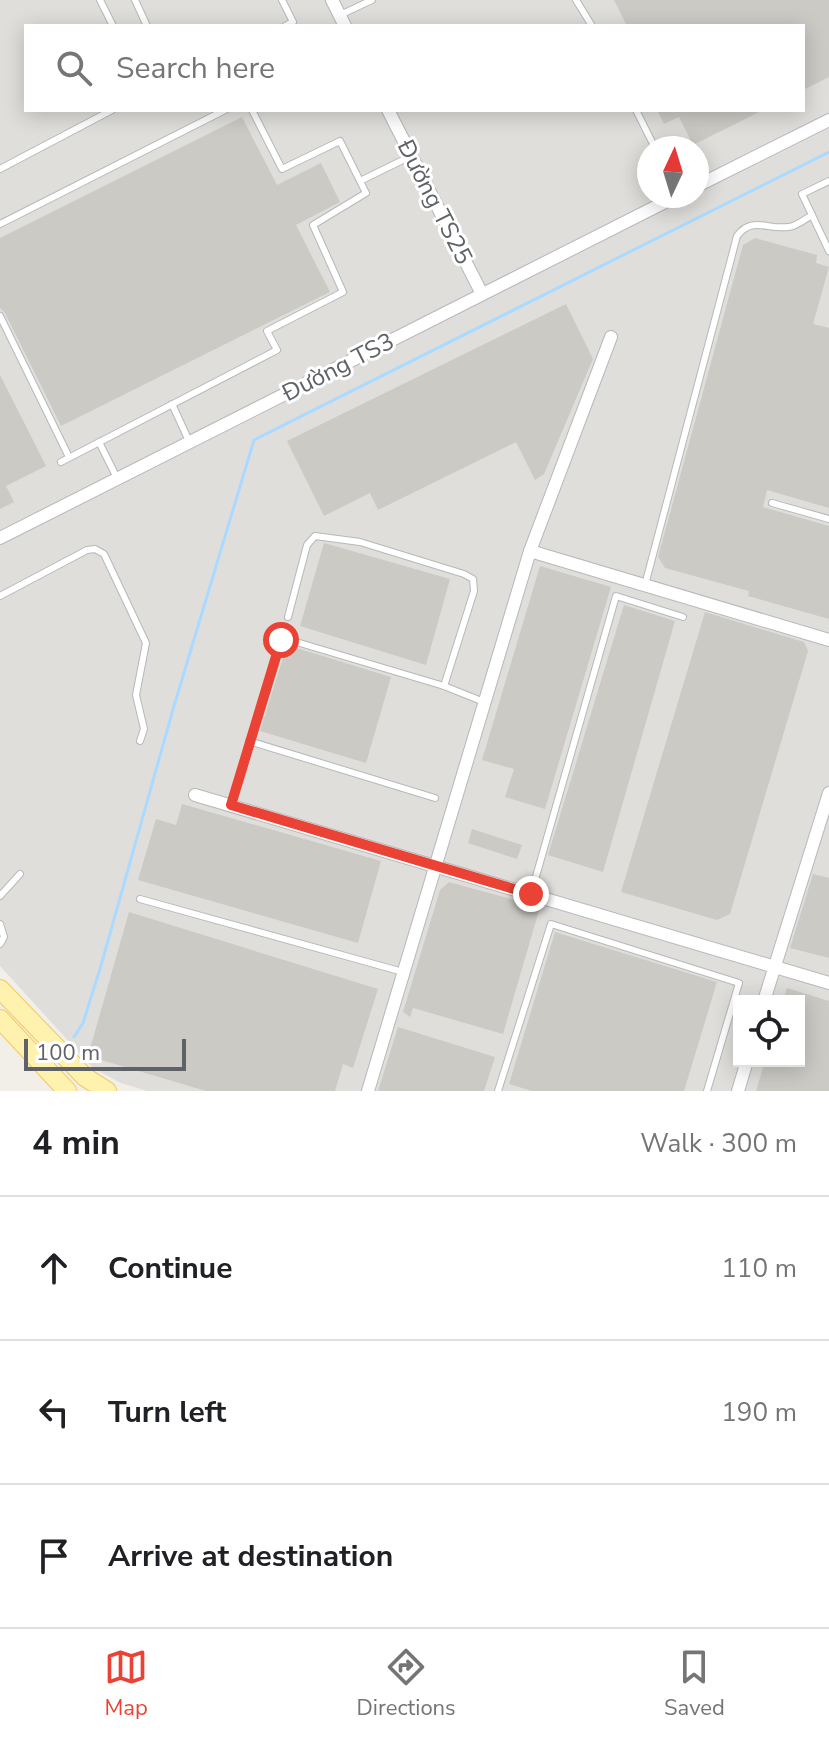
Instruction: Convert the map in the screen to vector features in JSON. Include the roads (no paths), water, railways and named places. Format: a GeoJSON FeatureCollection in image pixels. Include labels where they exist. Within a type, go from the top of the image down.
{"type":"FeatureCollection","features":[{"type":"Feature","properties":{"kind":"main road"},"geometry":{"type":"LineString","coordinates":[[0,989],[85,1077],[107,1091]]}},
{"type":"Feature","properties":{"kind":"main road"},"geometry":{"type":"LineString","coordinates":[[0,1019],[67,1091]]}},
{"type":"Feature","properties":{"kind":"street"},"geometry":{"type":"LineString","coordinates":[[332,0],[342,21]]}},
{"type":"Feature","properties":{"kind":"street","name":"Đường TS25"},"geometry":{"type":"LineString","coordinates":[[389,112],[482,294]]}},
{"type":"Feature","properties":{"kind":"street"},"geometry":{"type":"LineString","coordinates":[[709,180],[829,120]]}},
{"type":"Feature","properties":{"kind":"street","name":"Đường TS3"},"geometry":{"type":"LineString","coordinates":[[0,538],[653,208]]}},
{"type":"Feature","properties":{"kind":"street"},"geometry":{"type":"LineString","coordinates":[[368,1091],[530,551],[611,337]]}},
{"type":"Feature","properties":{"kind":"street"},"geometry":{"type":"LineString","coordinates":[[530,551],[829,640]]}},
{"type":"Feature","properties":{"kind":"street"},"geometry":{"type":"LineString","coordinates":[[766,995],[829,793]]}},
{"type":"Feature","properties":{"kind":"street"},"geometry":{"type":"LineString","coordinates":[[195,795],[829,983]]}},
{"type":"Feature","properties":{"kind":"street"},"geometry":{"type":"LineString","coordinates":[[738,1091],[745,1067]]}},
{"type":"Feature","properties":{"kind":"lane"},"geometry":{"type":"LineString","coordinates":[[100,0],[112,24]]}},
{"type":"Feature","properties":{"kind":"lane"},"geometry":{"type":"LineString","coordinates":[[135,0],[146,24]]}},
{"type":"Feature","properties":{"kind":"lane"},"geometry":{"type":"LineString","coordinates":[[282,0],[293,22],[289,24]]}},
{"type":"Feature","properties":{"kind":"lane"},"geometry":{"type":"LineString","coordinates":[[342,21],[372,0]]}},
{"type":"Feature","properties":{"kind":"lane"},"geometry":{"type":"LineString","coordinates":[[580,1],[591,24]]}},
{"type":"Feature","properties":{"kind":"lane"},"geometry":{"type":"LineString","coordinates":[[0,169],[108,112]]}},
{"type":"Feature","properties":{"kind":"lane"},"geometry":{"type":"LineString","coordinates":[[0,224],[221,112]]}},
{"type":"Feature","properties":{"kind":"lane"},"geometry":{"type":"LineString","coordinates":[[61,462],[277,350],[267,331],[343,292],[313,225],[366,193],[340,141],[282,169],[253,112]]}},
{"type":"Feature","properties":{"kind":"lane"},"geometry":{"type":"LineString","coordinates":[[637,112],[649,136]]}},
{"type":"Feature","properties":{"kind":"lane"},"geometry":{"type":"LineString","coordinates":[[360,181],[411,156]]}},
{"type":"Feature","properties":{"kind":"lane"},"geometry":{"type":"LineString","coordinates":[[829,181],[802,194],[829,251]]}},
{"type":"Feature","properties":{"kind":"lane"},"geometry":{"type":"LineString","coordinates":[[645,585],[737,236],[753,223],[790,228],[812,215]]}},
{"type":"Feature","properties":{"kind":"lane"},"geometry":{"type":"LineString","coordinates":[[0,316],[69,457]]}},
{"type":"Feature","properties":{"kind":"lane"},"geometry":{"type":"LineString","coordinates":[[172,404],[189,442]]}},
{"type":"Feature","properties":{"kind":"lane"},"geometry":{"type":"LineString","coordinates":[[99,442],[117,479]]}},
{"type":"Feature","properties":{"kind":"lane"},"geometry":{"type":"LineString","coordinates":[[772,503],[829,519]]}},
{"type":"Feature","properties":{"kind":"lane"},"geometry":{"type":"LineString","coordinates":[[288,617],[307,545],[315,536],[360,542],[464,574],[473,579],[474,591],[444,686]]}},
{"type":"Feature","properties":{"kind":"lane"},"geometry":{"type":"LineString","coordinates":[[0,596],[87,550],[95,549],[104,554],[146,643],[136,695],[144,729],[140,741]]}},
{"type":"Feature","properties":{"kind":"lane"},"geometry":{"type":"LineString","coordinates":[[531,894],[616,596],[683,617]]}},
{"type":"Feature","properties":{"kind":"lane"},"geometry":{"type":"LineString","coordinates":[[231,805],[283,638],[444,686],[484,702]]}},
{"type":"Feature","properties":{"kind":"lane"},"geometry":{"type":"LineString","coordinates":[[249,741],[435,798]]}},
{"type":"Feature","properties":{"kind":"lane"},"geometry":{"type":"LineString","coordinates":[[0,896],[20,874]]}},
{"type":"Feature","properties":{"kind":"lane"},"geometry":{"type":"LineString","coordinates":[[140,899],[403,972]]}},
{"type":"Feature","properties":{"kind":"lane"},"geometry":{"type":"LineString","coordinates":[[0,924],[4,938],[0,944]]}},
{"type":"Feature","properties":{"kind":"lane"},"geometry":{"type":"LineString","coordinates":[[501,1090],[551,924],[739,983],[707,1091]]}},
{"type":"Feature","properties":{"kind":"waterway"},"geometry":{"type":"LineString","coordinates":[[74,1037],[83,1023],[100,969],[174,706],[254,440],[829,152]]}}]}
